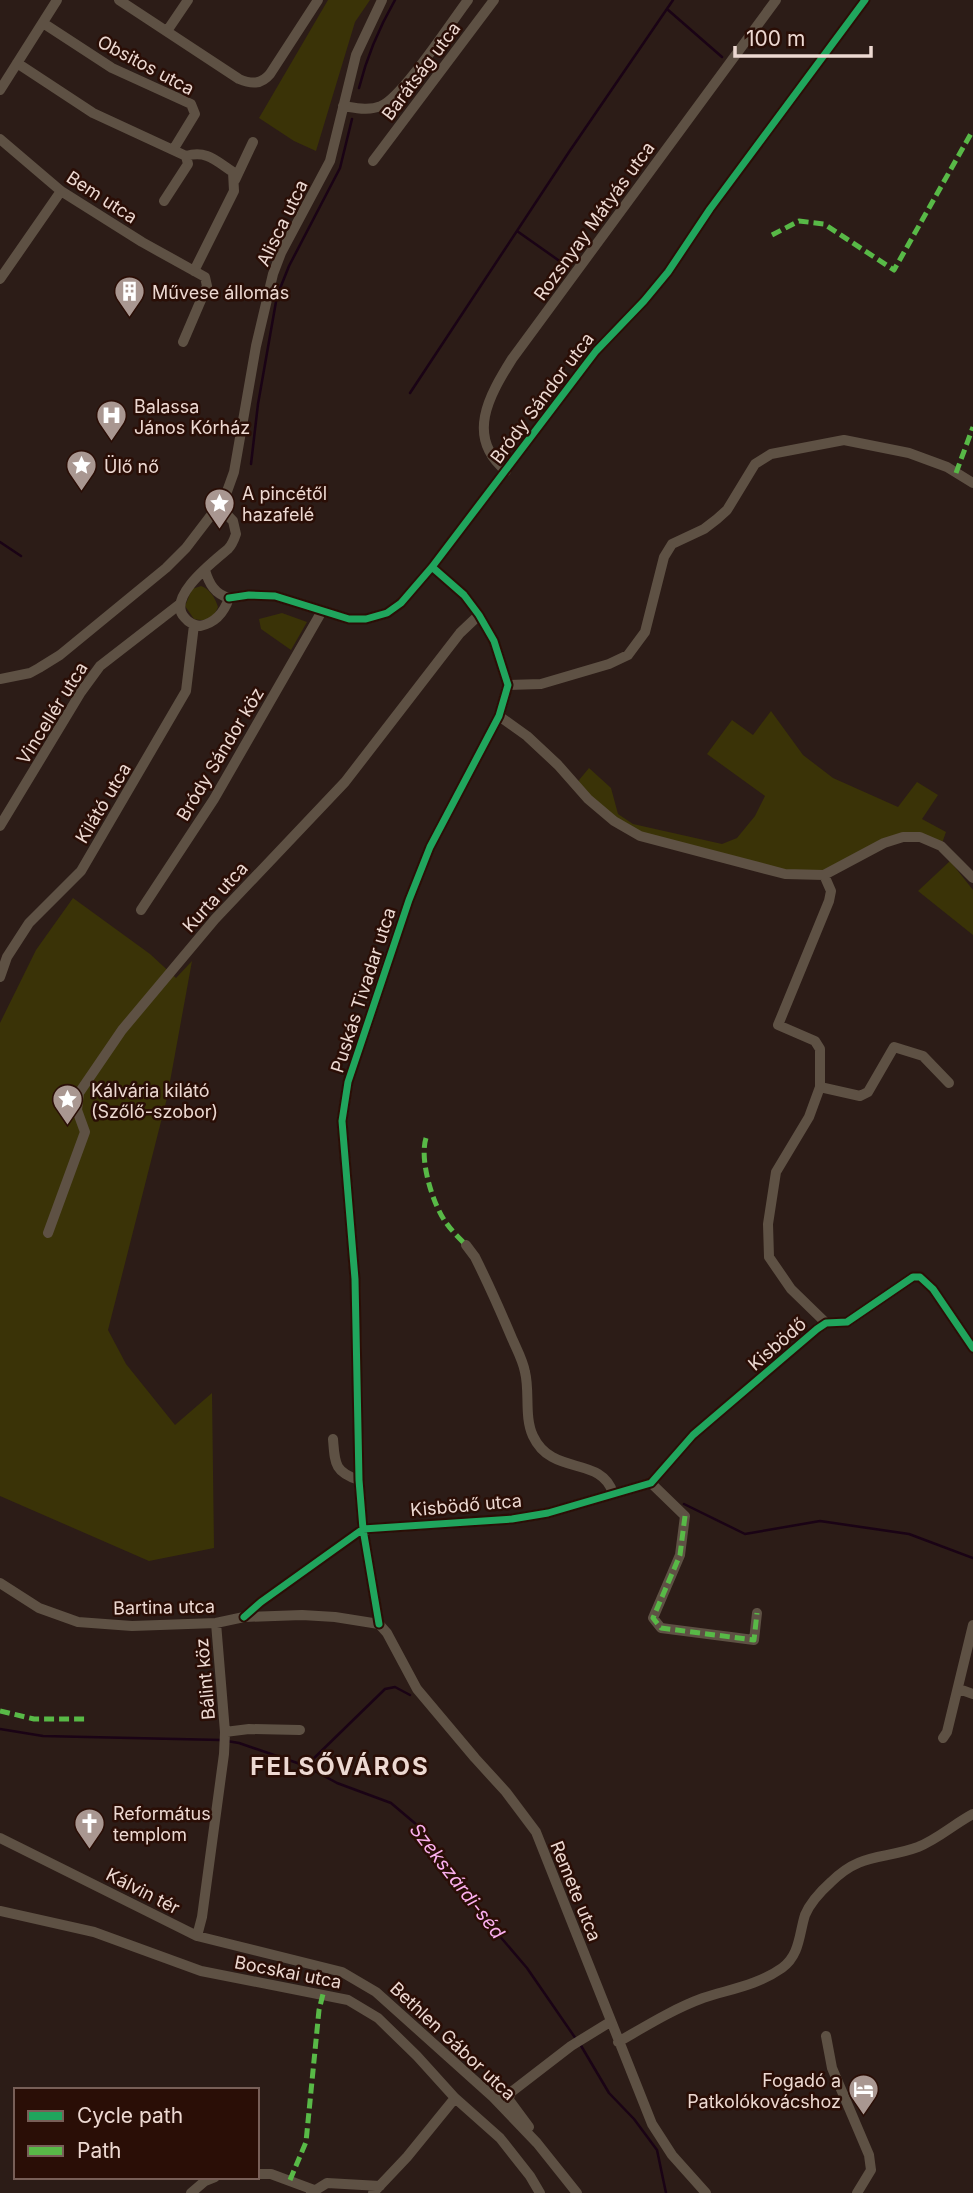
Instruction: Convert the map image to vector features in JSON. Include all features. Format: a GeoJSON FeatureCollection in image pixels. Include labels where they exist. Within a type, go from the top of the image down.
{"type":"FeatureCollection","features":[{"type":"Feature","properties":{"kind":"street"},"geometry":{"type":"LineString","coordinates":[[0,90],[57,0]]}},
{"type":"Feature","properties":{"kind":"street"},"geometry":{"type":"LineString","coordinates":[[119,0],[239,79],[254,83],[261,82],[270,74],[318,0]]}},
{"type":"Feature","properties":{"kind":"street"},"geometry":{"type":"LineString","coordinates":[[167,31],[188,0]]}},
{"type":"Feature","properties":{"kind":"street","name":"Alisca utca"},"geometry":{"type":"LineString","coordinates":[[0,679],[30,673],[60,655],[166,568],[186,548],[225,497],[234,472],[256,346],[273,274],[281,253],[330,161],[356,55],[382,0]]}},
{"type":"Feature","properties":{"kind":"street","name":"Barátság utca"},"geometry":{"type":"LineString","coordinates":[[343,106],[368,109],[389,102],[412,77],[468,0]]}},
{"type":"Feature","properties":{"kind":"street","name":"Barátság utca"},"geometry":{"type":"LineString","coordinates":[[373,161],[494,0]]}},
{"type":"Feature","properties":{"kind":"street","name":"Rozsnyay Mátyás utca"},"geometry":{"type":"LineString","coordinates":[[506,471],[496,463],[483,437],[486,410],[493,390],[512,359],[776,0]]}},
{"type":"Feature","properties":{"kind":"street","name":"Bródy Sándor utca"},"geometry":{"type":"LineString","coordinates":[[229,598],[249,595],[275,596],[349,619],[366,619],[387,613],[401,603],[432,567],[596,351],[663,278],[710,209],[865,0]]}},
{"type":"Feature","properties":{"kind":"street","name":"Obsitos utca"},"geometry":{"type":"LineString","coordinates":[[43,23],[112,68],[191,104],[195,114],[173,150]]}},
{"type":"Feature","properties":{"kind":"street"},"geometry":{"type":"LineString","coordinates":[[17,63],[93,113],[186,156],[197,153],[207,155],[233,172],[234,191],[194,271],[205,277],[206,286],[183,342]]}},
{"type":"Feature","properties":{"kind":"street","name":"Bem utca"},"geometry":{"type":"LineString","coordinates":[[0,139],[61,191],[194,271]]}},
{"type":"Feature","properties":{"kind":"street"},"geometry":{"type":"LineString","coordinates":[[234,181],[253,142]]}},
{"type":"Feature","properties":{"kind":"street"},"geometry":{"type":"LineString","coordinates":[[164,201],[188,164],[186,156]]}},
{"type":"Feature","properties":{"kind":"street"},"geometry":{"type":"LineString","coordinates":[[0,279],[61,191]]}},
{"type":"Feature","properties":{"kind":"street"},"geometry":{"type":"LineString","coordinates":[[432,567],[464,595],[479,615],[494,641],[508,685],[541,684],[628,656],[645,632],[664,557],[672,544],[704,529],[727,510],[755,464],[771,454],[844,440],[909,453],[947,467],[973,483]]}},
{"type":"Feature","properties":{"kind":"street","name":"Vincellér utca"},"geometry":{"type":"LineString","coordinates":[[0,826],[81,692],[100,666],[180,604],[186,590],[229,547],[236,534],[233,521],[219,506]]}},
{"type":"Feature","properties":{"kind":"street"},"geometry":{"type":"LineString","coordinates":[[180,604],[181,614],[194,625],[206,625],[217,619],[225,609],[229,598],[214,590],[205,570]]}},
{"type":"Feature","properties":{"kind":"street","name":"Bródy Sándor köz"},"geometry":{"type":"LineString","coordinates":[[141,910],[214,799],[322,611]]}},
{"type":"Feature","properties":{"kind":"street","name":"Kurta utca"},"geometry":{"type":"LineString","coordinates":[[48,1233],[85,1132],[77,1110],[79,1093],[122,1030],[215,919],[345,782],[452,642],[479,615]]}},
{"type":"Feature","properties":{"kind":"street","name":"Kilátó utca"},"geometry":{"type":"LineString","coordinates":[[0,977],[12,949],[29,923],[80,871],[186,691],[194,625]]}},
{"type":"Feature","properties":{"kind":"street","name":"Puskás Tivadar utca"},"geometry":{"type":"LineString","coordinates":[[379,1624],[363,1529],[359,1480],[355,1279],[342,1121],[348,1082],[409,900],[430,848],[499,716],[508,685]]}},
{"type":"Feature","properties":{"kind":"street"},"geometry":{"type":"LineString","coordinates":[[499,716],[527,736],[588,799],[614,821],[640,836],[785,874],[824,875],[884,843],[903,837],[920,836],[941,846],[973,878]]}},
{"type":"Feature","properties":{"kind":"street"},"geometry":{"type":"LineString","coordinates":[[824,875],[831,891],[829,901],[778,1025],[815,1041],[820,1049],[820,1087],[809,1117],[776,1172],[768,1224],[768,1245],[769,1257],[791,1289],[827,1323]]}},
{"type":"Feature","properties":{"kind":"street"},"geometry":{"type":"LineString","coordinates":[[820,1087],[860,1096],[868,1092],[894,1047],[923,1056],[948,1083]]}},
{"type":"Feature","properties":{"kind":"street"},"geometry":{"type":"LineString","coordinates":[[466,1245],[475,1257],[525,1370],[533,1435],[541,1447],[556,1460],[586,1468],[606,1478],[613,1493]]}},
{"type":"Feature","properties":{"kind":"street","name":"Kisbödő"},"geometry":{"type":"LineString","coordinates":[[651,1483],[693,1435],[827,1323],[847,1322],[913,1276],[920,1277],[933,1289],[973,1348]]}},
{"type":"Feature","properties":{"kind":"street"},"geometry":{"type":"LineString","coordinates":[[332,1439],[337,1468],[343,1474],[359,1480]]}},
{"type":"Feature","properties":{"kind":"street"},"geometry":{"type":"LineString","coordinates":[[651,1483],[685,1516],[680,1555],[653,1618],[661,1628],[754,1640],[757,1613]]}},
{"type":"Feature","properties":{"kind":"street","name":"Kisbödő utca"},"geometry":{"type":"LineString","coordinates":[[363,1529],[512,1519],[548,1513],[651,1483]]}},
{"type":"Feature","properties":{"kind":"street"},"geometry":{"type":"LineString","coordinates":[[244,1617],[363,1529]]}},
{"type":"Feature","properties":{"kind":"street","name":"Bartina utca"},"geometry":{"type":"LineString","coordinates":[[0,1583],[39,1608],[78,1622],[132,1626],[216,1623],[244,1617],[302,1615],[379,1624]]}},
{"type":"Feature","properties":{"kind":"street","name":"Bálint köz"},"geometry":{"type":"LineString","coordinates":[[197,1936],[204,1905],[224,1754],[225,1732],[216,1623]]}},
{"type":"Feature","properties":{"kind":"street","name":"Remete utca"},"geometry":{"type":"LineString","coordinates":[[379,1624],[387,1633],[417,1689],[506,1792],[536,1832],[652,2124],[672,2154],[706,2193]]}},
{"type":"Feature","properties":{"kind":"street"},"geometry":{"type":"LineString","coordinates":[[943,1738],[959,1689],[973,1625]]}},
{"type":"Feature","properties":{"kind":"street"},"geometry":{"type":"LineString","coordinates":[[959,1689],[973,1694]]}},
{"type":"Feature","properties":{"kind":"street","name":"Bálint köz"},"geometry":{"type":"LineString","coordinates":[[225,1732],[249,1728],[300,1730]]}},
{"type":"Feature","properties":{"kind":"street"},"geometry":{"type":"LineString","coordinates":[[618,2042],[671,2012],[765,1979],[786,1965],[797,1950],[811,1903],[831,1881],[851,1865],[866,1858],[921,1846],[973,1814]]}},
{"type":"Feature","properties":{"kind":"street","name":"Kálvin tér"},"geometry":{"type":"LineString","coordinates":[[0,1838],[197,1936]]}},
{"type":"Feature","properties":{"kind":"street","name":"Bocskai utca"},"geometry":{"type":"LineString","coordinates":[[0,1911],[94,1932],[201,1971],[348,2000],[377,2018],[417,2056],[455,2098],[500,2138],[540,2193]]}},
{"type":"Feature","properties":{"kind":"street","name":"Bethlen Gábor utca"},"geometry":{"type":"LineString","coordinates":[[197,1936],[342,1972],[386,2000],[493,2097],[537,2143],[577,2193]]}},
{"type":"Feature","properties":{"kind":"street"},"geometry":{"type":"LineString","coordinates":[[493,2097],[510,2092],[571,2046],[610,2022]]}},
{"type":"Feature","properties":{"kind":"street"},"geometry":{"type":"LineString","coordinates":[[826,2036],[832,2068],[869,2155],[871,2170],[857,2193]]}},
{"type":"Feature","properties":{"kind":"street"},"geometry":{"type":"LineString","coordinates":[[510,2092],[509,2100],[531,2129],[537,2143]]}},
{"type":"Feature","properties":{"kind":"street"},"geometry":{"type":"LineString","coordinates":[[259,2174],[271,2174],[312,2192],[327,2183],[376,2190],[455,2098]]}},
{"type":"Feature","properties":{"kind":"street"},"geometry":{"type":"LineString","coordinates":[[191,2193],[210,2179]]}},
{"type":"Feature","properties":{"kind":"shaded area"},"geometry":{"type":"Polygon","coordinates":[[[328,0],[370,0],[355,22],[316,151],[294,141],[259,118],[328,0]]]}},
{"type":"Feature","properties":{"kind":"shaded area"},"geometry":{"type":"Polygon","coordinates":[[[201,586],[212,594],[218,607],[211,617],[202,620],[194,619],[185,606],[192,589],[201,586]]]}},
{"type":"Feature","properties":{"kind":"shaded area"},"geometry":{"type":"Polygon","coordinates":[[[282,613],[307,622],[291,650],[261,629],[259,619],[282,613]]]}},
{"type":"Feature","properties":{"kind":"shaded area"},"geometry":{"type":"Polygon","coordinates":[[[771,711],[803,755],[833,778],[898,807],[917,782],[938,795],[922,819],[946,832],[941,846],[903,837],[824,875],[785,874],[640,836],[575,785],[589,768],[611,788],[618,814],[633,824],[722,844],[737,838],[755,816],[765,796],[707,754],[732,720],[753,735],[771,711]]]}},
{"type":"Feature","properties":{"kind":"shaded area"},"geometry":{"type":"Polygon","coordinates":[[[950,861],[973,890],[973,935],[918,891],[950,861]]]}},
{"type":"Feature","properties":{"kind":"shaded area"},"geometry":{"type":"Polygon","coordinates":[[[73,898],[150,954],[176,978],[192,961],[167,1098],[108,1330],[126,1364],[175,1425],[212,1393],[214,1548],[149,1561],[0,1496],[0,1023],[36,950],[73,898]]]}},
{"type":"Feature","properties":{"kind":"waterway"},"geometry":{"type":"LineString","coordinates":[[359,88],[374,42],[395,0]]}},
{"type":"Feature","properties":{"kind":"waterway"},"geometry":{"type":"LineString","coordinates":[[410,393],[673,0]]}},
{"type":"Feature","properties":{"kind":"waterway"},"geometry":{"type":"LineString","coordinates":[[667,9],[722,57]]}},
{"type":"Feature","properties":{"kind":"waterway"},"geometry":{"type":"LineString","coordinates":[[251,464],[258,404],[277,296],[289,266],[340,168],[352,119]]}},
{"type":"Feature","properties":{"kind":"waterway"},"geometry":{"type":"LineString","coordinates":[[517,231],[568,267]]}},
{"type":"Feature","properties":{"kind":"waterway"},"geometry":{"type":"LineString","coordinates":[[0,542],[21,556]]}},
{"type":"Feature","properties":{"kind":"waterway"},"geometry":{"type":"LineString","coordinates":[[684,1504],[745,1534],[820,1521],[909,1534],[973,1558]]}},
{"type":"Feature","properties":{"kind":"waterway"},"geometry":{"type":"LineString","coordinates":[[307,1765],[385,1689],[395,1687],[410,1695]]}},
{"type":"Feature","properties":{"kind":"waterway","name":"Szekszárdi-séd"},"geometry":{"type":"LineString","coordinates":[[0,1729],[43,1736],[221,1740]]}},
{"type":"Feature","properties":{"kind":"waterway","name":"Szekszárdi-séd"},"geometry":{"type":"LineString","coordinates":[[227,1741],[306,1766],[337,1783],[391,1803],[417,1825],[465,1887],[486,1920],[527,1968],[576,2039]]}},
{"type":"Feature","properties":{"kind":"waterway","name":"Szekszárdi-séd"},"geometry":{"type":"LineString","coordinates":[[580,2044],[609,2093],[634,2119],[657,2150],[666,2193]]}},
{"type":"Feature","properties":{"kind":"marked path"},"geometry":{"type":"LineString","coordinates":[[772,235],[799,221],[824,224],[894,270],[973,130]]}},
{"type":"Feature","properties":{"kind":"marked path"},"geometry":{"type":"LineString","coordinates":[[956,473],[973,427]]}},
{"type":"Feature","properties":{"kind":"marked path"},"geometry":{"type":"LineString","coordinates":[[426,1138],[424,1158],[432,1195],[447,1224],[466,1245]]}},
{"type":"Feature","properties":{"kind":"marked path"},"geometry":{"type":"LineString","coordinates":[[685,1516],[680,1555],[653,1618],[661,1628],[754,1640],[757,1613]]}},
{"type":"Feature","properties":{"kind":"marked path"},"geometry":{"type":"LineString","coordinates":[[0,1711],[34,1719],[88,1719]]}},
{"type":"Feature","properties":{"kind":"marked path"},"geometry":{"type":"LineString","coordinates":[[290,2180],[306,2142],[319,2010],[323,1994]]}},
{"type":"Feature","properties":{"kind":"cycle path"},"geometry":{"type":"LineString","coordinates":[[229,598],[249,595],[275,596],[349,619],[366,619],[387,613],[401,603],[432,567],[596,351],[668,272],[710,209],[865,0]]}},
{"type":"Feature","properties":{"kind":"cycle path"},"geometry":{"type":"LineString","coordinates":[[379,1624],[363,1529],[359,1480],[355,1279],[342,1121],[348,1082],[409,900],[430,847],[499,716],[508,685],[494,641],[479,615],[464,595],[432,567]]}},
{"type":"Feature","properties":{"kind":"cycle path"},"geometry":{"type":"LineString","coordinates":[[244,1617],[363,1529],[512,1519],[548,1513],[651,1483],[693,1435],[817,1329],[826,1323],[847,1322],[913,1277],[920,1277],[933,1289],[973,1348]]}},
{"type":"Feature","properties":{"kind":"place","name":"Művese állomás"},"geometry":{"type":"Point","coordinates":[129,319]}},
{"type":"Feature","properties":{"kind":"place","name":"Balassa János Kórház"},"geometry":{"type":"Point","coordinates":[111,443]}},
{"type":"Feature","properties":{"kind":"place","name":"Ülő nő"},"geometry":{"type":"Point","coordinates":[81,493]}},
{"type":"Feature","properties":{"kind":"place","name":"A pincétől hazafelé"},"geometry":{"type":"Point","coordinates":[219,530]}},
{"type":"Feature","properties":{"kind":"place","name":"Kálvária kilátó (Szőlő-szobor)"},"geometry":{"type":"Point","coordinates":[68,1127]}},
{"type":"Feature","properties":{"kind":"place","name":"Református templom"},"geometry":{"type":"Point","coordinates":[90,1850]}},
{"type":"Feature","properties":{"kind":"place","name":"Fogadó a Patkolókovácshoz"},"geometry":{"type":"Point","coordinates":[864,2117]}},
{"type":"Feature","properties":{"kind":"district","name":"FELSŐVÁROS"},"geometry":{"type":"Point","coordinates":[340,1766]}}]}
